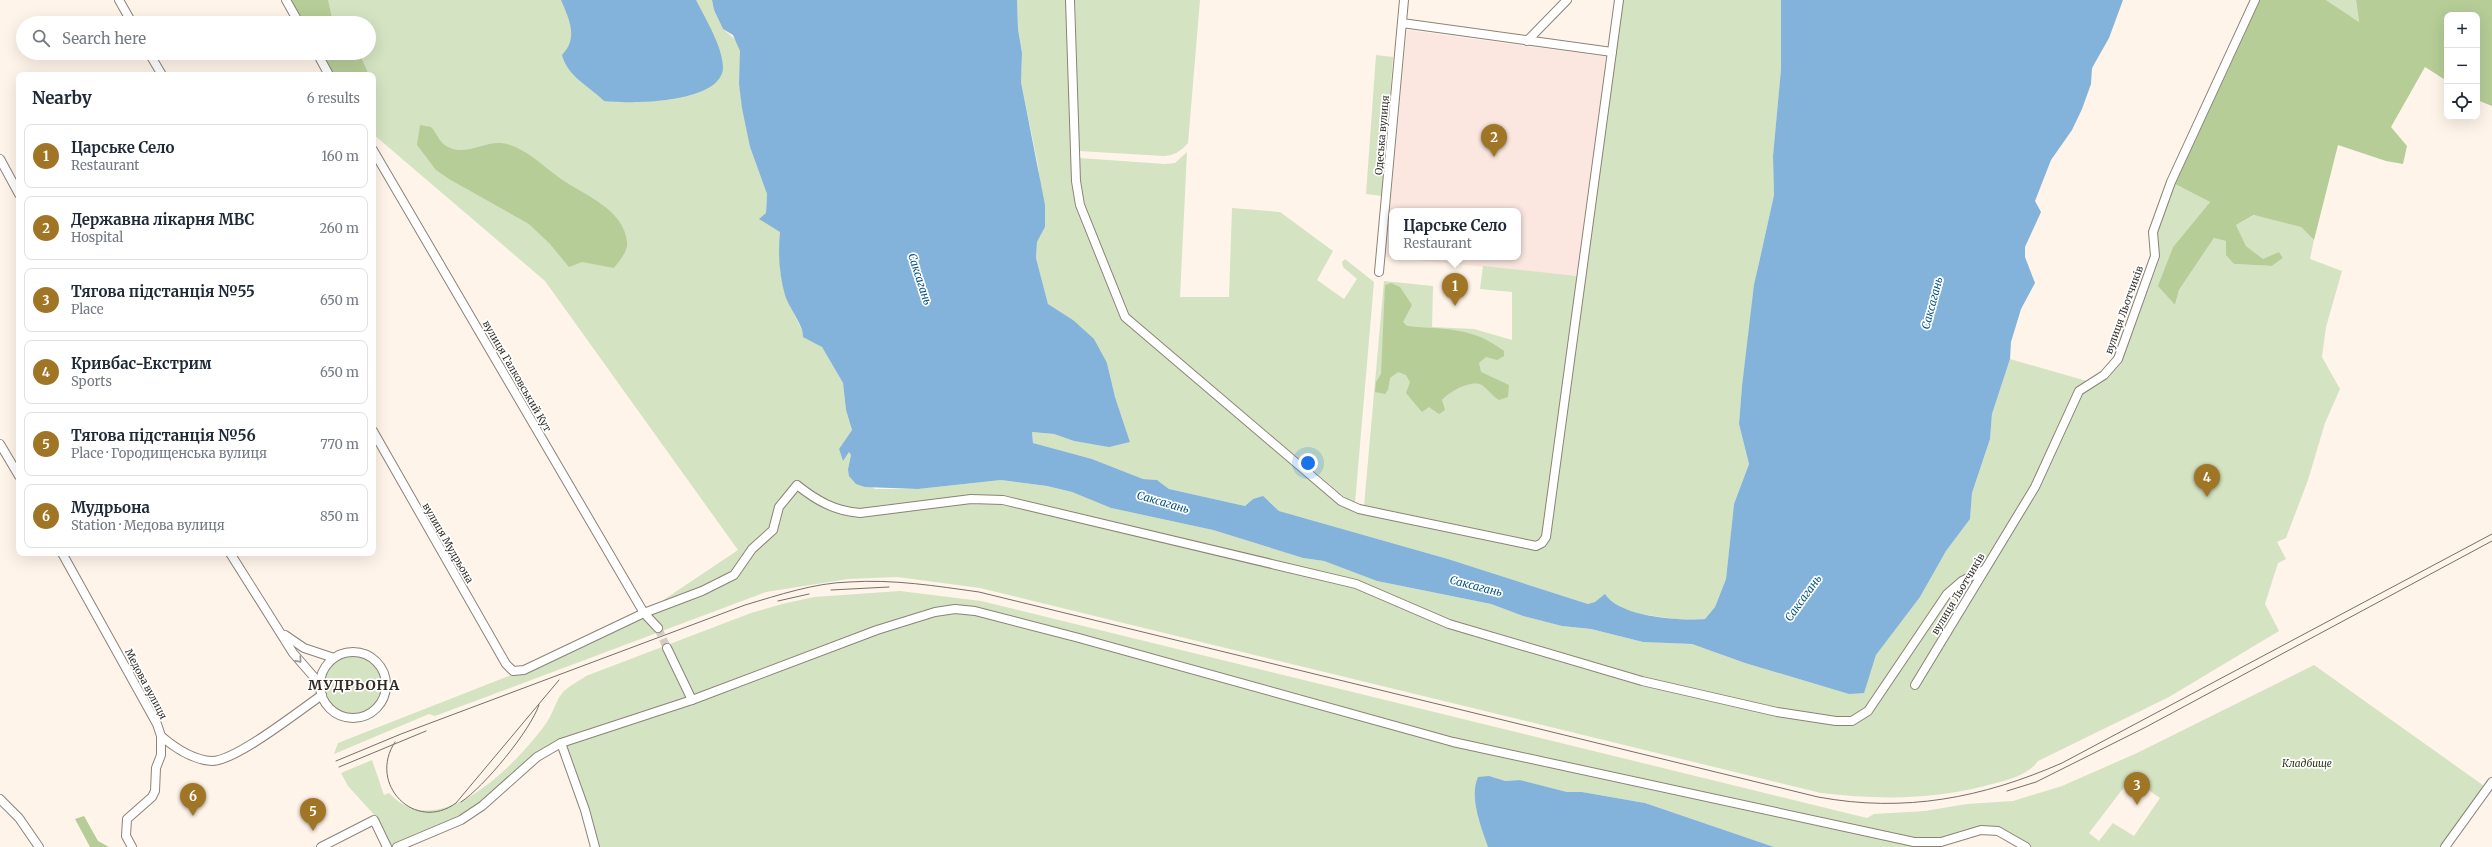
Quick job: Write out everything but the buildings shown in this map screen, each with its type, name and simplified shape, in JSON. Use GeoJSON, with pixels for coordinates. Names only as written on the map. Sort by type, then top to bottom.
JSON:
{"type":"FeatureCollection","features":[{"type":"Feature","properties":{"kind":"street"},"geometry":{"type":"LineString","coordinates":[[119,0],[128,16]]}},
{"type":"Feature","properties":{"kind":"street"},"geometry":{"type":"LineString","coordinates":[[286,0],[295,16]]}},
{"type":"Feature","properties":{"kind":"street"},"geometry":{"type":"LineString","coordinates":[[1070,0],[1076,180],[1080,205],[1125,317],[1341,501],[1359,509],[1536,546],[1542,543],[1546,537],[1619,0]]}},
{"type":"Feature","properties":{"kind":"street","name":"Одеська вулиця"},"geometry":{"type":"LineString","coordinates":[[1379,272],[1404,0]]}},
{"type":"Feature","properties":{"kind":"street"},"geometry":{"type":"LineString","coordinates":[[1526,41],[1567,0]]}},
{"type":"Feature","properties":{"kind":"street","name":"вулиця Льотчиків"},"geometry":{"type":"LineString","coordinates":[[1915,684],[2035,487],[2079,392],[2104,375],[2118,359],[2155,256],[2153,232],[2171,182],[2255,0]]}},
{"type":"Feature","properties":{"kind":"street"},"geometry":{"type":"LineString","coordinates":[[1402,23],[1612,52]]}},
{"type":"Feature","properties":{"kind":"street"},"geometry":{"type":"LineString","coordinates":[[153,60],[160,72]]}},
{"type":"Feature","properties":{"kind":"street"},"geometry":{"type":"LineString","coordinates":[[320,60],[327,72]]}},
{"type":"Feature","properties":{"kind":"street","name":"вулиця Галковський Кут"},"geometry":{"type":"LineString","coordinates":[[376,155],[644,613],[658,628]]}},
{"type":"Feature","properties":{"kind":"street"},"geometry":{"type":"LineString","coordinates":[[0,158],[16,188]]}},
{"type":"Feature","properties":{"kind":"street","name":"вулиця Мудрьона"},"geometry":{"type":"LineString","coordinates":[[376,436],[506,664],[513,671],[524,670],[644,613]]}},
{"type":"Feature","properties":{"kind":"street"},"geometry":{"type":"LineString","coordinates":[[0,444],[16,471]]}},
{"type":"Feature","properties":{"kind":"street"},"geometry":{"type":"LineString","coordinates":[[644,613],[702,591],[734,575],[752,549],[773,530],[780,507],[797,485],[829,507],[860,513],[971,499],[1003,500],[1356,584],[1449,624],[1642,682],[1777,712],[1836,721],[1852,721],[1868,711],[1947,594],[1962,581],[1984,570]]}},
{"type":"Feature","properties":{"kind":"street","name":"Медова вулиця"},"geometry":{"type":"LineString","coordinates":[[64,556],[134,680],[157,724],[161,736],[155,791],[152,797],[127,819],[126,836],[132,847]]}},
{"type":"Feature","properties":{"kind":"street"},"geometry":{"type":"LineString","coordinates":[[232,556],[282,633],[293,653],[320,684]]}},
{"type":"Feature","properties":{"kind":"street"},"geometry":{"type":"LineString","coordinates":[[397,847],[461,820],[482,806],[537,757],[561,743],[692,700],[877,630],[935,612],[955,609],[975,612],[1080,638],[1354,716],[1453,742],[1914,842],[1941,842],[1981,830],[1998,831],[2026,847]]}},
{"type":"Feature","properties":{"kind":"street"},"geometry":{"type":"LineString","coordinates":[[282,633],[304,648],[334,658]]}},
{"type":"Feature","properties":{"kind":"street"},"geometry":{"type":"LineString","coordinates":[[667,648],[692,700]]}},
{"type":"Feature","properties":{"kind":"street"},"geometry":{"type":"LineString","coordinates":[[353,652],[372,658],[384,674],[385,693],[374,710],[367,715],[354,718],[334,712],[322,695],[320,684],[326,667],[334,658],[353,652]]}},
{"type":"Feature","properties":{"kind":"street"},"geometry":{"type":"LineString","coordinates":[[161,736],[175,748],[188,754],[213,761],[225,758],[245,748],[322,695]]}},
{"type":"Feature","properties":{"kind":"street"},"geometry":{"type":"LineString","coordinates":[[561,743],[585,810],[595,847]]}},
{"type":"Feature","properties":{"kind":"street"},"geometry":{"type":"LineString","coordinates":[[2446,847],[2492,782]]}},
{"type":"Feature","properties":{"kind":"street"},"geometry":{"type":"LineString","coordinates":[[0,799],[19,818],[39,847]]}},
{"type":"Feature","properties":{"kind":"street"},"geometry":{"type":"LineString","coordinates":[[321,847],[374,820],[387,847]]}},
{"type":"Feature","properties":{"kind":"shaded area"},"geometry":{"type":"Polygon","coordinates":[[[1407,30],[1608,57],[1577,276],[1415,260],[1521,260],[1521,208],[1390,208],[1407,30]]]}},
{"type":"Feature","properties":{"kind":"shaded area"},"geometry":{"type":"Polygon","coordinates":[[[1389,216],[1389,257],[1385,257],[1389,216]]]}},
{"type":"Feature","properties":{"kind":"green space"},"geometry":{"type":"Polygon","coordinates":[[[286,0],[712,0],[714,10],[723,29],[738,42],[741,57],[739,84],[750,147],[767,194],[766,213],[769,223],[780,232],[780,272],[785,294],[803,333],[822,347],[843,383],[846,410],[852,430],[839,449],[843,461],[849,452],[851,455],[848,469],[875,489],[918,489],[1001,480],[1047,486],[1072,492],[1111,508],[1213,530],[1303,558],[1324,561],[1377,581],[1491,604],[1523,616],[1562,626],[1591,629],[1643,642],[1692,644],[1745,663],[1849,694],[1871,671],[1876,655],[1920,597],[1946,551],[1970,519],[1972,493],[1990,439],[1992,414],[2010,359],[2097,384],[2108,378],[2122,361],[2160,258],[2157,231],[2175,184],[2210,202],[2173,247],[2159,286],[2175,305],[2179,290],[2214,238],[2226,241],[2234,264],[2272,266],[2283,258],[2279,252],[2264,260],[2246,246],[2236,225],[2255,215],[2301,227],[2314,240],[2310,259],[2342,271],[2326,327],[2322,357],[2340,389],[2325,423],[2308,480],[2286,538],[2277,542],[2286,559],[2278,563],[2265,604],[2279,631],[2169,697],[2038,761],[2025,773],[2008,780],[1974,789],[1952,793],[1909,797],[1865,797],[1821,793],[980,588],[897,577],[848,579],[766,592],[435,716],[429,714],[334,754],[338,743],[524,670],[644,613],[738,550],[545,281],[376,137],[376,72],[327,72],[321,60],[376,60],[376,16],[295,16],[286,0]]]}},
{"type":"Feature","properties":{"kind":"green space"},"geometry":{"type":"Polygon","coordinates":[[[286,0],[328,0],[331,16],[295,16],[286,0]]]}},
{"type":"Feature","properties":{"kind":"green space"},"geometry":{"type":"Polygon","coordinates":[[[1017,0],[1068,0],[1073,181],[1122,319],[1339,503],[1537,550],[1544,547],[1550,539],[1623,0],[1781,0],[1781,69],[1773,156],[1774,195],[1758,266],[1742,386],[1739,424],[1749,464],[1734,504],[1726,579],[1715,607],[1705,619],[1667,618],[1630,611],[1602,602],[1588,604],[1448,559],[1279,511],[1270,502],[1253,499],[1245,506],[1169,489],[1157,480],[1143,479],[1092,459],[1033,443],[1032,432],[1054,434],[1074,441],[1109,446],[1130,442],[1115,397],[1107,363],[1073,320],[1048,304],[1036,258],[1037,242],[1045,227],[1038,165],[1021,82],[1022,53],[1018,29],[1017,0]]]}},
{"type":"Feature","properties":{"kind":"green space"},"geometry":{"type":"Polygon","coordinates":[[[1075,0],[1200,0],[1188,143],[1175,154],[1164,156],[1079,151],[1075,0]]]}},
{"type":"Feature","properties":{"kind":"green space"},"geometry":{"type":"Polygon","coordinates":[[[2260,0],[2326,0],[2359,22],[2356,0],[2492,0],[2492,106],[2480,101],[2480,12],[2444,12],[2444,79],[2425,67],[2391,127],[2407,146],[2403,164],[2386,161],[2338,145],[2314,240],[2301,227],[2254,215],[2236,225],[2246,246],[2263,259],[2279,252],[2283,258],[2272,266],[2234,264],[2226,255],[2226,241],[2214,238],[2179,290],[2175,305],[2158,286],[2173,247],[2210,202],[2175,184],[2260,0]]]}},
{"type":"Feature","properties":{"kind":"green space"},"geometry":{"type":"Polygon","coordinates":[[[2326,0],[2356,0],[2359,22],[2326,0]]]}},
{"type":"Feature","properties":{"kind":"green space"},"geometry":{"type":"Polygon","coordinates":[[[1376,55],[1393,57],[1382,196],[1366,194],[1376,55]]]}},
{"type":"Feature","properties":{"kind":"green space"},"geometry":{"type":"Polygon","coordinates":[[[321,60],[362,60],[368,72],[327,72],[321,60]]]}},
{"type":"Feature","properties":{"kind":"green space"},"geometry":{"type":"Polygon","coordinates":[[[420,125],[431,127],[445,146],[455,150],[470,149],[499,143],[507,144],[522,150],[561,179],[602,204],[619,220],[624,230],[627,242],[623,256],[614,268],[582,262],[569,267],[550,244],[529,224],[449,179],[436,170],[417,145],[420,125]]]}},
{"type":"Feature","properties":{"kind":"green space"},"geometry":{"type":"Polygon","coordinates":[[[1187,152],[1180,297],[1229,297],[1232,208],[1280,212],[1333,251],[1317,280],[1344,299],[1357,279],[1343,267],[1342,262],[1345,259],[1374,282],[1355,503],[1346,498],[1128,315],[1083,204],[1079,158],[1165,164],[1175,163],[1187,152]]]}},
{"type":"Feature","properties":{"kind":"green space"},"geometry":{"type":"Polygon","coordinates":[[[1483,266],[1577,276],[1543,536],[1540,541],[1535,543],[1364,506],[1384,281],[1433,286],[1432,327],[1474,329],[1512,340],[1512,292],[1480,289],[1483,266]]]}},
{"type":"Feature","properties":{"kind":"green space"},"geometry":{"type":"Polygon","coordinates":[[[1391,283],[1400,287],[1412,305],[1403,322],[1407,326],[1446,329],[1469,333],[1492,343],[1504,351],[1504,356],[1497,360],[1486,357],[1479,363],[1481,372],[1509,385],[1508,397],[1499,400],[1482,385],[1466,385],[1455,390],[1442,400],[1445,410],[1439,414],[1429,407],[1422,412],[1406,393],[1410,382],[1406,375],[1398,372],[1390,378],[1388,390],[1385,394],[1375,392],[1376,382],[1381,374],[1385,285],[1391,283]]]}},
{"type":"Feature","properties":{"kind":"green space","name":"Кладбище"},"geometry":{"type":"Polygon","coordinates":[[[900,591],[981,601],[1867,818],[1874,814],[1925,811],[1967,804],[2013,801],[2062,786],[2137,753],[2314,665],[2487,788],[2445,847],[2026,847],[1998,831],[1952,840],[1915,842],[1912,847],[1774,847],[1645,803],[1582,792],[1567,792],[1520,780],[1505,781],[1478,817],[1488,847],[595,847],[561,744],[537,757],[482,806],[397,847],[392,847],[377,818],[348,786],[341,773],[372,760],[384,795],[389,793],[409,807],[430,810],[453,805],[476,793],[498,776],[517,758],[547,722],[563,692],[586,676],[751,613],[814,597],[900,591]],[[2131,778],[2089,833],[2099,841],[2113,823],[2134,836],[2160,798],[2131,778]]]}},
{"type":"Feature","properties":{"kind":"green space"},"geometry":{"type":"Polygon","coordinates":[[[353,653],[371,659],[379,667],[385,685],[379,703],[371,711],[353,717],[335,711],[327,703],[321,685],[327,667],[335,659],[353,653]]]}},
{"type":"Feature","properties":{"kind":"green space"},"geometry":{"type":"Polygon","coordinates":[[[84,816],[98,841],[109,847],[90,847],[75,819],[84,816]]]}},
{"type":"Feature","properties":{"kind":"water"},"geometry":{"type":"Polygon","coordinates":[[[561,0],[696,0],[713,33],[720,51],[723,68],[718,80],[707,89],[691,95],[672,99],[632,102],[604,101],[579,80],[565,63],[562,55],[570,42],[571,28],[561,0]]]}},
{"type":"Feature","properties":{"kind":"water","name":"Саксагань"},"geometry":{"type":"Polygon","coordinates":[[[712,0],[1017,0],[1018,29],[1022,53],[1021,82],[1045,205],[1045,227],[1037,242],[1036,258],[1048,304],[1073,320],[1094,339],[1107,363],[1115,397],[1130,442],[1109,447],[1074,441],[1054,434],[1032,432],[1033,443],[1092,459],[1143,479],[1157,480],[1169,489],[1245,506],[1253,499],[1263,496],[1279,511],[1448,559],[1588,604],[1595,602],[1605,594],[1612,602],[1636,613],[1666,618],[1705,619],[1715,607],[1726,579],[1734,504],[1749,464],[1739,424],[1754,285],[1774,195],[1773,156],[1781,69],[1781,0],[2123,0],[2109,38],[2092,68],[2091,84],[2082,109],[2072,130],[2051,160],[2035,201],[2041,212],[2025,247],[2025,257],[2035,283],[2021,309],[2011,342],[2010,359],[1992,414],[1990,439],[1972,493],[1970,519],[1946,551],[1920,597],[1876,655],[1864,693],[1849,694],[1745,663],[1692,644],[1643,642],[1591,629],[1562,626],[1523,616],[1491,604],[1377,581],[1324,561],[1303,558],[1213,530],[1111,508],[1072,492],[1047,486],[1001,480],[918,489],[865,487],[856,484],[849,476],[848,469],[851,455],[849,452],[843,461],[839,449],[852,430],[846,410],[843,383],[822,347],[803,337],[799,322],[785,295],[781,280],[779,248],[780,232],[759,219],[766,213],[767,194],[750,147],[742,108],[739,84],[740,51],[733,35],[723,29],[714,10],[712,0]]]}},
{"type":"Feature","properties":{"kind":"water"},"geometry":{"type":"Polygon","coordinates":[[[1489,776],[1505,781],[1520,780],[1567,792],[1582,792],[1645,803],[1774,847],[1488,847],[1477,812],[1475,794],[1478,777],[1489,776]]]}},
{"type":"Feature","properties":{"kind":"tunnel"},"geometry":{"type":"LineString","coordinates":[[658,628],[667,648]]}},
{"type":"Feature","properties":{"kind":"tram line"},"geometry":{"type":"LineString","coordinates":[[336,761],[401,734],[745,605],[797,590],[823,585],[849,582],[882,581],[947,587],[979,592],[1818,797],[1850,802],[1912,803],[1973,793],[2032,775],[2062,763],[2492,534]]}},
{"type":"Feature","properties":{"kind":"tram line"},"geometry":{"type":"LineString","coordinates":[[2007,791],[2036,782],[2146,727],[2492,541]]}},
{"type":"Feature","properties":{"kind":"tram line"},"geometry":{"type":"LineString","coordinates":[[831,590],[889,587]]}},
{"type":"Feature","properties":{"kind":"tram line"},"geometry":{"type":"LineString","coordinates":[[778,601],[809,594]]}},
{"type":"Feature","properties":{"kind":"tram line"},"geometry":{"type":"LineString","coordinates":[[395,742],[388,758],[387,773],[391,788],[400,800],[411,808],[425,812],[440,811],[456,803],[559,680]]}},
{"type":"Feature","properties":{"kind":"tram line"},"geometry":{"type":"LineString","coordinates":[[461,802],[471,795],[505,758],[526,729],[539,705]]}},
{"type":"Feature","properties":{"kind":"tram line"},"geometry":{"type":"LineString","coordinates":[[339,767],[426,731]]}},
{"type":"Feature","properties":{"kind":"place","name":"Державна лікарня МВС"},"geometry":{"type":"Point","coordinates":[1494,157]}},
{"type":"Feature","properties":{"kind":"place","name":"Царське Село"},"geometry":{"type":"Point","coordinates":[1455,306]}},
{"type":"Feature","properties":{"kind":"place","name":"Кривбас-Екстрим"},"geometry":{"type":"Point","coordinates":[2207,497]}},
{"type":"Feature","properties":{"kind":"place","name":"Тягова підстанція №55"},"geometry":{"type":"Point","coordinates":[2137,805]}},
{"type":"Feature","properties":{"kind":"place","name":"Мудрьона"},"geometry":{"type":"Point","coordinates":[193,816]}},
{"type":"Feature","properties":{"kind":"place","name":"Тягова підстанція №56"},"geometry":{"type":"Point","coordinates":[313,831]}},
{"type":"Feature","properties":{"kind":"district","name":"МУДРЬОНА"},"geometry":{"type":"Point","coordinates":[354,685]}}]}
